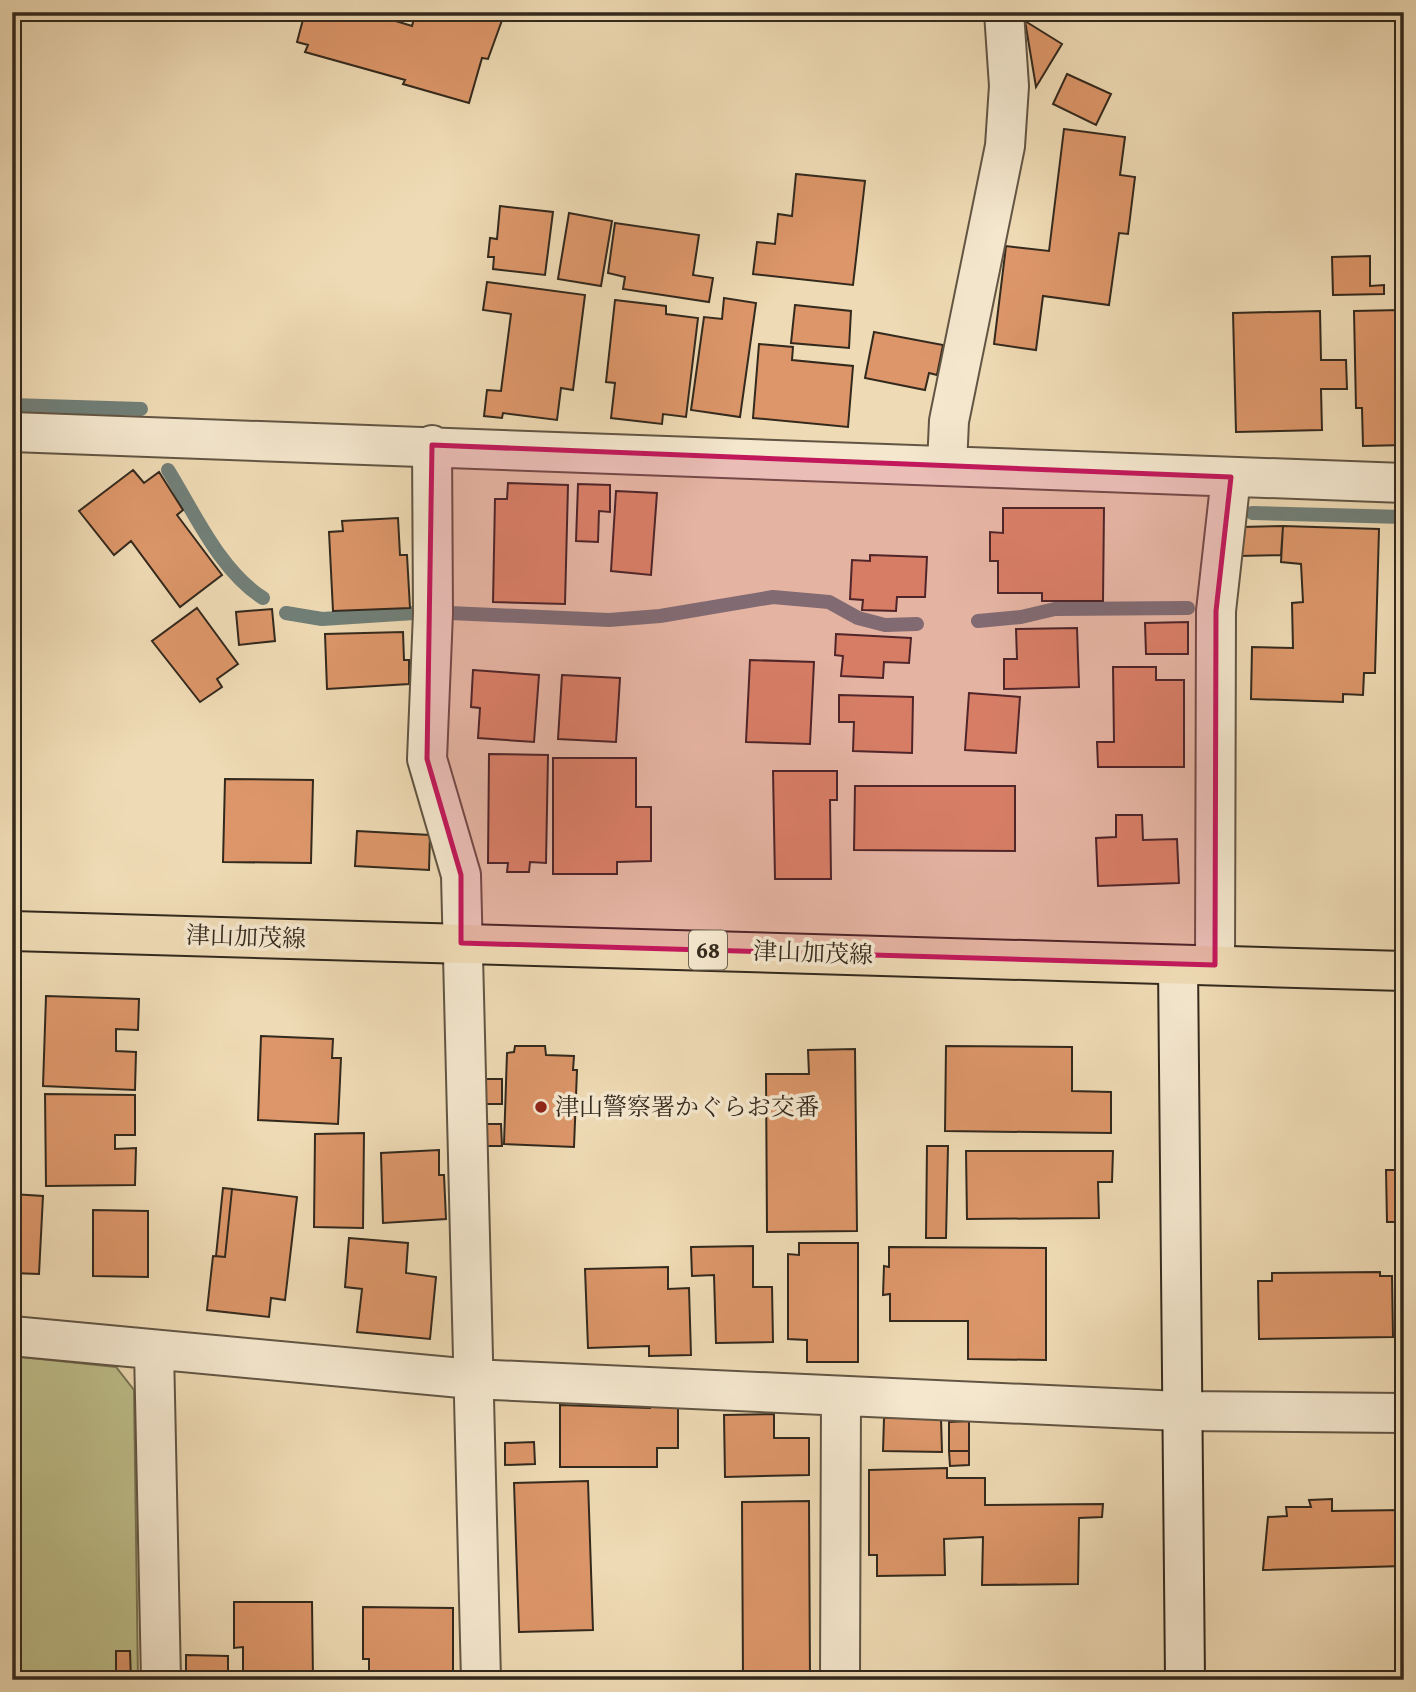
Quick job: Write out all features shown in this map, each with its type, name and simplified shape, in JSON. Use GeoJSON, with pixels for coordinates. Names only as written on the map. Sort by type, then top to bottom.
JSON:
{"type":"FeatureCollection","features":[{"type":"Feature","properties":{"kind":"main road","name":"津山加茂線"},"geometry":{"type":"LineString","coordinates":[[12,931],[1404,971]]}},
{"type":"Feature","properties":{"kind":"street"},"geometry":{"type":"LineString","coordinates":[[947,465],[949,421],[1005,146],[1009,86],[1004,12]]}},
{"type":"Feature","properties":{"kind":"street"},"geometry":{"type":"LineString","coordinates":[[12,432],[432,445],[1404,483]]}},
{"type":"Feature","properties":{"kind":"street"},"geometry":{"type":"LineString","coordinates":[[432,445],[433,613],[427,759],[461,875],[481,1680]]}},
{"type":"Feature","properties":{"kind":"street"},"geometry":{"type":"LineString","coordinates":[[1185,1680],[1180,1411],[1197,965],[1216,611],[1231,477]]}},
{"type":"Feature","properties":{"kind":"street"},"geometry":{"type":"LineString","coordinates":[[12,1336],[472,1379],[1180,1411],[1404,1413]]}},
{"type":"Feature","properties":{"kind":"street"},"geometry":{"type":"LineString","coordinates":[[154,1350],[161,1680]]}},
{"type":"Feature","properties":{"kind":"street"},"geometry":{"type":"LineString","coordinates":[[840,1680],[841,1396]]}},
{"type":"Feature","properties":{"kind":"highlighted area"},"geometry":{"type":"Polygon","coordinates":[[[432,445],[1231,477],[1216,611],[1215,965],[461,943],[461,875],[427,759],[432,445]]]}},
{"type":"Feature","properties":{"kind":"green space"},"geometry":{"type":"Polygon","coordinates":[[[12,1356],[116,1367],[134,1390],[138,1680],[12,1680],[12,1356]]]}},
{"type":"Feature","properties":{"kind":"building"},"geometry":{"type":"Polygon","coordinates":[[[305,12],[366,12],[412,26],[416,12],[505,12],[488,59],[482,58],[469,103],[403,84],[405,80],[305,52],[308,45],[297,42],[305,12]]]}},
{"type":"Feature","properties":{"kind":"building"},"geometry":{"type":"Polygon","coordinates":[[[1025,21],[1062,44],[1036,87],[1025,21]]]}},
{"type":"Feature","properties":{"kind":"building"},"geometry":{"type":"Polygon","coordinates":[[[1067,74],[1111,94],[1096,125],[1053,104],[1067,74]]]}},
{"type":"Feature","properties":{"kind":"building"},"geometry":{"type":"Polygon","coordinates":[[[1064,129],[1125,137],[1120,175],[1135,177],[1128,234],[1119,233],[1109,305],[1043,296],[1036,350],[994,344],[1006,246],[1049,251],[1064,129]]]}},
{"type":"Feature","properties":{"kind":"building"},"geometry":{"type":"Polygon","coordinates":[[[796,174],[865,181],[853,285],[753,274],[757,242],[775,244],[778,214],[792,216],[796,174]]]}},
{"type":"Feature","properties":{"kind":"building"},"geometry":{"type":"Polygon","coordinates":[[[500,206],[553,212],[545,275],[493,269],[494,257],[488,257],[490,238],[497,239],[500,206]]]}},
{"type":"Feature","properties":{"kind":"building"},"geometry":{"type":"Polygon","coordinates":[[[569,213],[612,221],[601,286],[558,279],[569,213]]]}},
{"type":"Feature","properties":{"kind":"building"},"geometry":{"type":"Polygon","coordinates":[[[615,223],[699,235],[693,275],[713,278],[709,302],[623,289],[625,277],[608,273],[615,223]]]}},
{"type":"Feature","properties":{"kind":"building"},"geometry":{"type":"Polygon","coordinates":[[[1370,256],[1370,286],[1384,285],[1384,294],[1333,295],[1332,257],[1370,256]]]}},
{"type":"Feature","properties":{"kind":"building"},"geometry":{"type":"Polygon","coordinates":[[[487,282],[585,295],[573,390],[561,388],[557,420],[503,413],[502,418],[484,416],[487,390],[501,391],[511,314],[483,310],[487,282]]]}},
{"type":"Feature","properties":{"kind":"building"},"geometry":{"type":"Polygon","coordinates":[[[724,298],[756,303],[740,417],[691,410],[704,317],[722,319],[724,298]]]}},
{"type":"Feature","properties":{"kind":"building"},"geometry":{"type":"Polygon","coordinates":[[[615,300],[666,306],[666,314],[698,318],[686,417],[663,414],[662,424],[611,418],[615,383],[606,382],[615,300]]]}},
{"type":"Feature","properties":{"kind":"building"},"geometry":{"type":"Polygon","coordinates":[[[795,305],[851,311],[849,348],[791,343],[795,305]]]}},
{"type":"Feature","properties":{"kind":"building"},"geometry":{"type":"Polygon","coordinates":[[[1400,310],[1401,328],[1404,328],[1404,445],[1363,446],[1362,408],[1356,408],[1354,311],[1400,310]]]}},
{"type":"Feature","properties":{"kind":"building"},"geometry":{"type":"Polygon","coordinates":[[[1320,311],[1321,360],[1346,360],[1347,389],[1321,389],[1322,430],[1236,432],[1233,313],[1320,311]]]}},
{"type":"Feature","properties":{"kind":"building"},"geometry":{"type":"Polygon","coordinates":[[[874,332],[943,345],[937,375],[929,373],[925,390],[865,378],[874,332]]]}},
{"type":"Feature","properties":{"kind":"building"},"geometry":{"type":"Polygon","coordinates":[[[759,344],[793,347],[792,360],[853,366],[848,427],[753,418],[759,344]]]}},
{"type":"Feature","properties":{"kind":"building"},"geometry":{"type":"Polygon","coordinates":[[[133,470],[144,483],[159,472],[183,510],[177,515],[222,575],[180,607],[131,541],[114,555],[79,511],[133,470]]]}},
{"type":"Feature","properties":{"kind":"building"},"geometry":{"type":"Polygon","coordinates":[[[508,483],[568,485],[565,604],[493,602],[495,499],[507,499],[508,483]]]}},
{"type":"Feature","properties":{"kind":"building"},"geometry":{"type":"Polygon","coordinates":[[[578,484],[610,485],[610,512],[599,511],[598,542],[576,541],[578,484]]]}},
{"type":"Feature","properties":{"kind":"building"},"geometry":{"type":"Polygon","coordinates":[[[616,491],[657,493],[651,575],[611,571],[616,491]]]}},
{"type":"Feature","properties":{"kind":"building"},"geometry":{"type":"Polygon","coordinates":[[[1003,508],[1104,508],[1103,601],[1042,601],[1042,593],[998,593],[998,561],[990,561],[990,532],[1003,533],[1003,508]]]}},
{"type":"Feature","properties":{"kind":"building"},"geometry":{"type":"Polygon","coordinates":[[[398,518],[400,555],[407,555],[410,608],[333,611],[329,532],[343,531],[342,521],[398,518]]]}},
{"type":"Feature","properties":{"kind":"building"},"geometry":{"type":"Polygon","coordinates":[[[1283,526],[1379,529],[1375,673],[1364,673],[1363,695],[1343,694],[1343,702],[1251,699],[1252,647],[1293,648],[1292,603],[1303,602],[1301,564],[1281,562],[1283,526]]]}},
{"type":"Feature","properties":{"kind":"building"},"geometry":{"type":"Polygon","coordinates":[[[1283,526],[1281,555],[1239,556],[1241,527],[1283,526]]]}},
{"type":"Feature","properties":{"kind":"building"},"geometry":{"type":"Polygon","coordinates":[[[1404,538],[1404,621],[1399,621],[1396,539],[1404,538]]]}},
{"type":"Feature","properties":{"kind":"building"},"geometry":{"type":"Polygon","coordinates":[[[870,555],[927,557],[925,597],[897,597],[896,611],[862,610],[863,600],[850,599],[852,560],[870,561],[870,555]]]}},
{"type":"Feature","properties":{"kind":"building"},"geometry":{"type":"Polygon","coordinates":[[[197,608],[238,664],[217,679],[222,687],[200,702],[152,641],[197,608]]]}},
{"type":"Feature","properties":{"kind":"building"},"geometry":{"type":"Polygon","coordinates":[[[272,609],[275,641],[239,645],[236,612],[272,609]]]}},
{"type":"Feature","properties":{"kind":"building"},"geometry":{"type":"Polygon","coordinates":[[[1188,622],[1188,654],[1146,654],[1145,623],[1188,622]]]}},
{"type":"Feature","properties":{"kind":"building"},"geometry":{"type":"Polygon","coordinates":[[[1077,628],[1079,687],[1004,689],[1004,659],[1017,659],[1016,629],[1077,628]]]}},
{"type":"Feature","properties":{"kind":"building"},"geometry":{"type":"Polygon","coordinates":[[[403,632],[404,660],[409,660],[409,684],[327,689],[325,634],[403,632]]]}},
{"type":"Feature","properties":{"kind":"building"},"geometry":{"type":"Polygon","coordinates":[[[836,634],[911,638],[909,663],[884,662],[883,678],[841,676],[843,656],[835,655],[836,634]]]}},
{"type":"Feature","properties":{"kind":"building"},"geometry":{"type":"Polygon","coordinates":[[[750,660],[814,662],[810,744],[746,742],[750,660]]]}},
{"type":"Feature","properties":{"kind":"building"},"geometry":{"type":"Polygon","coordinates":[[[1113,667],[1156,667],[1156,680],[1184,680],[1184,767],[1098,767],[1097,742],[1114,742],[1113,667]]]}},
{"type":"Feature","properties":{"kind":"building"},"geometry":{"type":"Polygon","coordinates":[[[473,670],[539,675],[534,742],[478,738],[480,708],[471,707],[473,670]]]}},
{"type":"Feature","properties":{"kind":"building"},"geometry":{"type":"Polygon","coordinates":[[[562,675],[620,678],[616,742],[558,739],[562,675]]]}},
{"type":"Feature","properties":{"kind":"building"},"geometry":{"type":"Polygon","coordinates":[[[969,693],[1020,697],[1016,753],[965,750],[969,693]]]}},
{"type":"Feature","properties":{"kind":"building"},"geometry":{"type":"Polygon","coordinates":[[[839,695],[913,697],[912,753],[853,751],[854,722],[839,722],[839,695]]]}},
{"type":"Feature","properties":{"kind":"building"},"geometry":{"type":"Polygon","coordinates":[[[489,754],[548,755],[546,863],[530,862],[529,872],[507,872],[508,863],[488,863],[489,754]]]}},
{"type":"Feature","properties":{"kind":"building"},"geometry":{"type":"Polygon","coordinates":[[[553,758],[636,758],[636,807],[651,807],[651,861],[617,862],[617,874],[553,874],[553,758]]]}},
{"type":"Feature","properties":{"kind":"building"},"geometry":{"type":"Polygon","coordinates":[[[773,771],[837,771],[837,800],[830,800],[831,879],[775,879],[773,771]]]}},
{"type":"Feature","properties":{"kind":"building"},"geometry":{"type":"Polygon","coordinates":[[[225,779],[313,780],[311,863],[223,862],[225,779]]]}},
{"type":"Feature","properties":{"kind":"building"},"geometry":{"type":"Polygon","coordinates":[[[855,786],[1015,786],[1015,851],[854,850],[855,786]]]}},
{"type":"Feature","properties":{"kind":"building"},"geometry":{"type":"Polygon","coordinates":[[[1116,815],[1142,815],[1143,840],[1177,839],[1179,883],[1098,886],[1096,838],[1116,837],[1116,815]]]}},
{"type":"Feature","properties":{"kind":"building"},"geometry":{"type":"Polygon","coordinates":[[[357,831],[430,835],[429,870],[355,866],[357,831]]]}},
{"type":"Feature","properties":{"kind":"building"},"geometry":{"type":"Polygon","coordinates":[[[46,996],[139,999],[138,1030],[116,1029],[116,1051],[136,1052],[135,1090],[43,1086],[46,996]]]}},
{"type":"Feature","properties":{"kind":"building"},"geometry":{"type":"Polygon","coordinates":[[[261,1036],[333,1039],[332,1058],[341,1058],[338,1124],[258,1120],[261,1036]]]}},
{"type":"Feature","properties":{"kind":"building","name":"津山警察署かぐらお交番"},"geometry":{"type":"Polygon","coordinates":[[[515,1046],[545,1046],[546,1055],[574,1056],[573,1070],[577,1070],[574,1147],[504,1144],[507,1053],[514,1052],[515,1046]]]}},
{"type":"Feature","properties":{"kind":"building"},"geometry":{"type":"Polygon","coordinates":[[[946,1046],[1072,1047],[1072,1091],[1111,1092],[1111,1133],[945,1131],[946,1046]]]}},
{"type":"Feature","properties":{"kind":"building"},"geometry":{"type":"Polygon","coordinates":[[[855,1049],[857,1231],[767,1232],[766,1074],[809,1074],[808,1050],[855,1049]]]}},
{"type":"Feature","properties":{"kind":"building"},"geometry":{"type":"Polygon","coordinates":[[[483,1079],[502,1079],[502,1104],[482,1104],[483,1079]]]}},
{"type":"Feature","properties":{"kind":"building"},"geometry":{"type":"Polygon","coordinates":[[[45,1094],[135,1095],[135,1135],[115,1135],[115,1149],[136,1148],[135,1185],[46,1186],[45,1094]]]}},
{"type":"Feature","properties":{"kind":"building"},"geometry":{"type":"Polygon","coordinates":[[[485,1124],[501,1124],[502,1146],[486,1146],[485,1124]]]}},
{"type":"Feature","properties":{"kind":"building"},"geometry":{"type":"Polygon","coordinates":[[[364,1133],[363,1228],[314,1227],[315,1134],[364,1133]]]}},
{"type":"Feature","properties":{"kind":"building"},"geometry":{"type":"Polygon","coordinates":[[[927,1146],[948,1146],[946,1238],[926,1238],[927,1146]]]}},
{"type":"Feature","properties":{"kind":"building"},"geometry":{"type":"Polygon","coordinates":[[[439,1150],[439,1175],[444,1175],[446,1219],[383,1223],[381,1153],[439,1150]]]}},
{"type":"Feature","properties":{"kind":"building"},"geometry":{"type":"Polygon","coordinates":[[[966,1151],[1113,1151],[1112,1182],[1098,1182],[1099,1218],[967,1219],[966,1151]]]}},
{"type":"Feature","properties":{"kind":"building"},"geometry":{"type":"Polygon","coordinates":[[[1386,1170],[1404,1170],[1404,1222],[1387,1222],[1386,1170]]]}},
{"type":"Feature","properties":{"kind":"building"},"geometry":{"type":"Polygon","coordinates":[[[223,1188],[232,1189],[225,1257],[216,1256],[223,1188]]]}},
{"type":"Feature","properties":{"kind":"building"},"geometry":{"type":"Polygon","coordinates":[[[232,1189],[297,1197],[285,1300],[271,1298],[269,1317],[207,1310],[213,1256],[225,1257],[232,1189]]]}},
{"type":"Feature","properties":{"kind":"building"},"geometry":{"type":"Polygon","coordinates":[[[12,1194],[43,1196],[39,1274],[12,1273],[12,1194]]]}},
{"type":"Feature","properties":{"kind":"building"},"geometry":{"type":"Polygon","coordinates":[[[93,1210],[148,1211],[148,1277],[93,1276],[93,1210]]]}},
{"type":"Feature","properties":{"kind":"building"},"geometry":{"type":"Polygon","coordinates":[[[349,1238],[408,1243],[406,1273],[436,1277],[430,1339],[357,1332],[362,1289],[345,1287],[349,1238]]]}},
{"type":"Feature","properties":{"kind":"building"},"geometry":{"type":"Polygon","coordinates":[[[799,1243],[858,1243],[858,1362],[807,1362],[807,1340],[788,1339],[788,1254],[799,1255],[799,1243]]]}},
{"type":"Feature","properties":{"kind":"building"},"geometry":{"type":"Polygon","coordinates":[[[753,1246],[753,1287],[772,1287],[773,1342],[716,1343],[714,1275],[692,1276],[691,1247],[753,1246]]]}},
{"type":"Feature","properties":{"kind":"building"},"geometry":{"type":"Polygon","coordinates":[[[889,1247],[1046,1248],[1046,1360],[968,1359],[968,1321],[890,1321],[890,1294],[883,1295],[884,1266],[889,1267],[889,1247]]]}},
{"type":"Feature","properties":{"kind":"building"},"geometry":{"type":"Polygon","coordinates":[[[668,1267],[668,1289],[689,1288],[691,1355],[649,1356],[649,1346],[588,1348],[585,1269],[668,1267]]]}},
{"type":"Feature","properties":{"kind":"building"},"geometry":{"type":"Polygon","coordinates":[[[1380,1272],[1380,1276],[1392,1276],[1393,1337],[1259,1339],[1258,1281],[1272,1281],[1272,1273],[1380,1272]]]}},
{"type":"Feature","properties":{"kind":"building"},"geometry":{"type":"Polygon","coordinates":[[[678,1403],[678,1448],[657,1448],[657,1467],[560,1467],[560,1405],[650,1408],[650,1404],[678,1403]]]}},
{"type":"Feature","properties":{"kind":"building"},"geometry":{"type":"Polygon","coordinates":[[[774,1414],[774,1438],[809,1438],[809,1475],[725,1477],[724,1415],[774,1414]]]}},
{"type":"Feature","properties":{"kind":"building"},"geometry":{"type":"Polygon","coordinates":[[[884,1418],[941,1418],[942,1452],[883,1451],[884,1418]]]}},
{"type":"Feature","properties":{"kind":"building"},"geometry":{"type":"Polygon","coordinates":[[[969,1421],[969,1451],[949,1451],[949,1422],[969,1421]]]}},
{"type":"Feature","properties":{"kind":"building"},"geometry":{"type":"Polygon","coordinates":[[[534,1442],[535,1464],[505,1465],[505,1443],[534,1442]]]}},
{"type":"Feature","properties":{"kind":"building"},"geometry":{"type":"Polygon","coordinates":[[[949,1451],[969,1451],[969,1465],[950,1466],[949,1451]]]}},
{"type":"Feature","properties":{"kind":"building"},"geometry":{"type":"Polygon","coordinates":[[[947,1468],[947,1478],[985,1478],[985,1505],[1103,1504],[1102,1517],[1079,1518],[1078,1584],[982,1585],[983,1537],[944,1539],[945,1575],[877,1576],[877,1555],[869,1555],[869,1470],[947,1468]]]}},
{"type":"Feature","properties":{"kind":"building"},"geometry":{"type":"Polygon","coordinates":[[[588,1481],[593,1630],[519,1632],[514,1483],[588,1481]]]}},
{"type":"Feature","properties":{"kind":"building"},"geometry":{"type":"Polygon","coordinates":[[[1332,1499],[1332,1511],[1404,1510],[1404,1566],[1263,1570],[1268,1517],[1287,1516],[1286,1507],[1311,1507],[1309,1500],[1332,1499]]]}},
{"type":"Feature","properties":{"kind":"building"},"geometry":{"type":"Polygon","coordinates":[[[809,1501],[810,1680],[743,1680],[742,1502],[809,1501]]]}},
{"type":"Feature","properties":{"kind":"building"},"geometry":{"type":"Polygon","coordinates":[[[234,1602],[312,1602],[313,1680],[243,1680],[243,1647],[234,1648],[234,1602]]]}},
{"type":"Feature","properties":{"kind":"building"},"geometry":{"type":"Polygon","coordinates":[[[363,1607],[453,1608],[453,1680],[369,1680],[369,1659],[363,1659],[363,1607]]]}},
{"type":"Feature","properties":{"kind":"building"},"geometry":{"type":"Polygon","coordinates":[[[116,1651],[130,1651],[131,1680],[116,1680],[116,1651]]]}},
{"type":"Feature","properties":{"kind":"building"},"geometry":{"type":"Polygon","coordinates":[[[186,1655],[228,1656],[228,1680],[186,1680],[186,1655]]]}},
{"type":"Feature","properties":{"kind":"waterway"},"geometry":{"type":"LineString","coordinates":[[12,405],[141,409]]}},
{"type":"Feature","properties":{"kind":"waterway"},"geometry":{"type":"LineString","coordinates":[[168,470],[221,557],[234,573],[263,598]]}},
{"type":"Feature","properties":{"kind":"waterway"},"geometry":{"type":"LineString","coordinates":[[1252,513],[1404,517]]}},
{"type":"Feature","properties":{"kind":"waterway"},"geometry":{"type":"LineString","coordinates":[[450,613],[609,620],[660,616],[773,597],[829,602],[858,618],[885,625],[917,624]]}},
{"type":"Feature","properties":{"kind":"waterway"},"geometry":{"type":"LineString","coordinates":[[978,621],[1021,617],[1055,609],[1188,608]]}},
{"type":"Feature","properties":{"kind":"waterway"},"geometry":{"type":"LineString","coordinates":[[286,613],[322,619],[414,613]]}},
{"type":"Feature","properties":{"kind":"place","name":"津山警察署かぐらお交番"},"geometry":{"type":"Point","coordinates":[541,1107]}}]}
